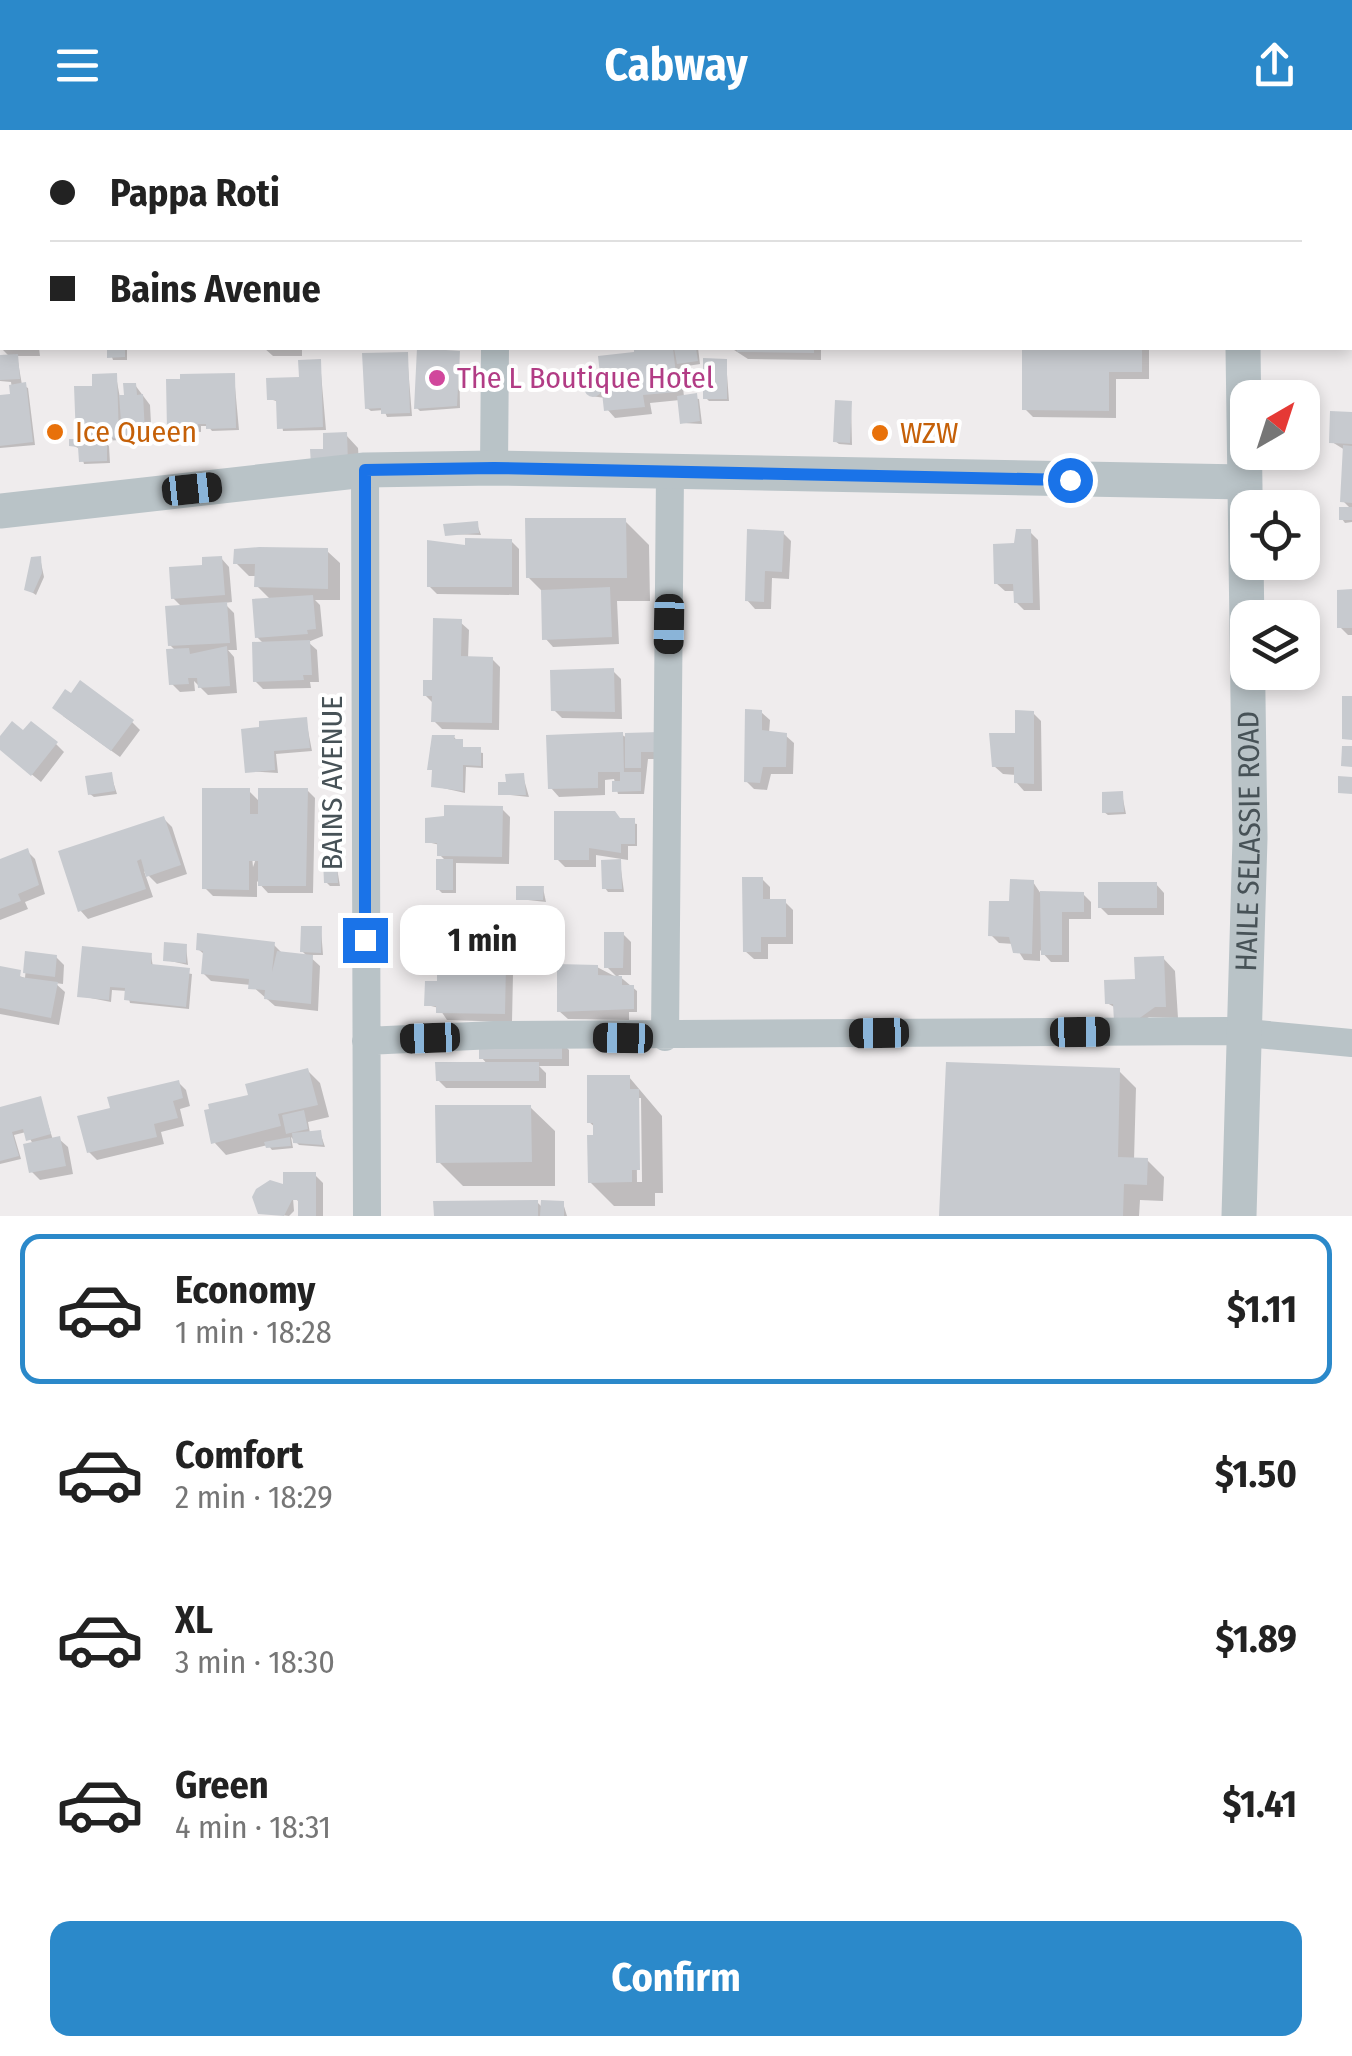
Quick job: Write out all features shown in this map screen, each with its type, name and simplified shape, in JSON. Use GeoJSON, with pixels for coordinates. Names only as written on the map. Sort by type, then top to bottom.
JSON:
{"type":"FeatureCollection","features":[{"type":"Feature","properties":{"kind":"street"},"geometry":{"type":"LineString","coordinates":[[494,468],[495,350]]}},
{"type":"Feature","properties":{"kind":"street","name":"HAILE SELASSIE ROAD"},"geometry":{"type":"LineString","coordinates":[[1239,1216],[1250,838],[1244,350]]}},
{"type":"Feature","properties":{"kind":"street"},"geometry":{"type":"LineString","coordinates":[[0,511],[365,470],[494,468],[1244,482]]}},
{"type":"Feature","properties":{"kind":"street","name":"BAINS AVENUE"},"geometry":{"type":"LineString","coordinates":[[365,470],[368,1216]]}},
{"type":"Feature","properties":{"kind":"street"},"geometry":{"type":"LineString","coordinates":[[665,1037],[670,474]]}},
{"type":"Feature","properties":{"kind":"street"},"geometry":{"type":"LineString","coordinates":[[366,1041],[494,1036],[1247,1031],[1352,1043]]}},
{"type":"Feature","properties":{"kind":"building"},"geometry":{"type":"Polygon","coordinates":[[[107,350],[125,350],[125,357],[107,358],[107,350]]]}},
{"type":"Feature","properties":{"kind":"building"},"geometry":{"type":"Polygon","coordinates":[[[417,350],[460,351],[457,406],[414,409],[417,350]]]}},
{"type":"Feature","properties":{"kind":"building"},"geometry":{"type":"Polygon","coordinates":[[[673,350],[678,392],[643,395],[645,407],[604,411],[598,356],[673,350]]]}},
{"type":"Feature","properties":{"kind":"building"},"geometry":{"type":"Polygon","coordinates":[[[674,350],[696,350],[698,361],[677,364],[674,350]]]}},
{"type":"Feature","properties":{"kind":"building"},"geometry":{"type":"Polygon","coordinates":[[[737,350],[814,350],[814,353],[737,350]]]}},
{"type":"Feature","properties":{"kind":"building"},"geometry":{"type":"Polygon","coordinates":[[[1022,350],[1142,350],[1142,372],[1109,372],[1109,411],[1022,410],[1022,350]]]}},
{"type":"Feature","properties":{"kind":"building"},"geometry":{"type":"Polygon","coordinates":[[[408,352],[410,413],[381,414],[381,408],[365,409],[362,353],[408,352]]]}},
{"type":"Feature","properties":{"kind":"building"},"geometry":{"type":"Polygon","coordinates":[[[18,354],[20,379],[0,380],[0,355],[18,354]]]}},
{"type":"Feature","properties":{"kind":"building"},"geometry":{"type":"Polygon","coordinates":[[[703,358],[727,359],[727,399],[703,399],[703,358]]]}},
{"type":"Feature","properties":{"kind":"building"},"geometry":{"type":"Polygon","coordinates":[[[321,359],[323,427],[277,429],[276,400],[267,400],[266,378],[299,377],[298,360],[321,359]]]}},
{"type":"Feature","properties":{"kind":"building"},"geometry":{"type":"Polygon","coordinates":[[[117,373],[119,438],[77,439],[107,440],[107,461],[79,462],[78,447],[69,446],[69,439],[76,439],[74,386],[92,386],[92,374],[117,373]]]}},
{"type":"Feature","properties":{"kind":"building"},"geometry":{"type":"Polygon","coordinates":[[[235,373],[236,428],[206,429],[206,424],[198,424],[199,430],[167,430],[166,379],[180,379],[180,374],[235,373]]]}},
{"type":"Feature","properties":{"kind":"building"},"geometry":{"type":"Polygon","coordinates":[[[593,379],[602,388],[593,397],[584,388],[593,379]]]}},
{"type":"Feature","properties":{"kind":"building"},"geometry":{"type":"Polygon","coordinates":[[[26,382],[33,442],[0,446],[0,395],[10,394],[9,385],[26,382]]]}},
{"type":"Feature","properties":{"kind":"building"},"geometry":{"type":"Polygon","coordinates":[[[123,383],[136,383],[137,395],[143,394],[145,433],[122,435],[119,395],[124,395],[123,383]]]}},
{"type":"Feature","properties":{"kind":"building"},"geometry":{"type":"Polygon","coordinates":[[[697,393],[700,421],[680,424],[677,396],[697,393]]]}},
{"type":"Feature","properties":{"kind":"building"},"geometry":{"type":"Polygon","coordinates":[[[835,400],[852,401],[850,443],[833,442],[835,400]]]}},
{"type":"Feature","properties":{"kind":"building"},"geometry":{"type":"Polygon","coordinates":[[[1330,411],[1352,412],[1352,444],[1329,443],[1330,411]]]}},
{"type":"Feature","properties":{"kind":"building"},"geometry":{"type":"Polygon","coordinates":[[[347,432],[348,464],[311,465],[310,449],[323,449],[323,433],[347,432]]]}},
{"type":"Feature","properties":{"kind":"building"},"geometry":{"type":"Polygon","coordinates":[[[1343,445],[1352,446],[1352,503],[1340,502],[1343,445]]]}},
{"type":"Feature","properties":{"kind":"building"},"geometry":{"type":"Polygon","coordinates":[[[1339,507],[1352,507],[1352,520],[1339,520],[1339,507]]]}},
{"type":"Feature","properties":{"kind":"building"},"geometry":{"type":"Polygon","coordinates":[[[525,518],[626,518],[627,578],[526,578],[525,518]]]}},
{"type":"Feature","properties":{"kind":"building"},"geometry":{"type":"Polygon","coordinates":[[[478,521],[479,533],[445,536],[443,524],[478,521]]]}},
{"type":"Feature","properties":{"kind":"building"},"geometry":{"type":"Polygon","coordinates":[[[747,529],[784,531],[782,572],[765,571],[764,602],[745,601],[747,529]]]}},
{"type":"Feature","properties":{"kind":"building"},"geometry":{"type":"Polygon","coordinates":[[[1016,529],[1031,529],[1033,603],[1014,603],[1013,584],[994,584],[993,544],[1014,543],[1016,529]]]}},
{"type":"Feature","properties":{"kind":"building"},"geometry":{"type":"Polygon","coordinates":[[[465,538],[512,539],[512,587],[427,587],[427,540],[465,545],[465,538]]]}},
{"type":"Feature","properties":{"kind":"building"},"geometry":{"type":"Polygon","coordinates":[[[328,548],[328,589],[254,587],[255,564],[233,564],[234,549],[328,548]]]}},
{"type":"Feature","properties":{"kind":"building"},"geometry":{"type":"Polygon","coordinates":[[[41,556],[42,573],[33,593],[24,590],[31,557],[41,556]]]}},
{"type":"Feature","properties":{"kind":"building"},"geometry":{"type":"Polygon","coordinates":[[[222,556],[225,595],[171,599],[169,567],[202,565],[202,557],[222,556]]]}},
{"type":"Feature","properties":{"kind":"building"},"geometry":{"type":"Polygon","coordinates":[[[610,587],[612,637],[542,640],[541,590],[610,587]]]}},
{"type":"Feature","properties":{"kind":"building"},"geometry":{"type":"Polygon","coordinates":[[[1352,589],[1352,628],[1337,628],[1337,590],[1352,589]]]}},
{"type":"Feature","properties":{"kind":"building"},"geometry":{"type":"Polygon","coordinates":[[[313,595],[316,629],[307,630],[308,634],[255,638],[252,599],[313,595]]]}},
{"type":"Feature","properties":{"kind":"building"},"geometry":{"type":"Polygon","coordinates":[[[227,602],[230,643],[168,646],[165,606],[227,602]]]}},
{"type":"Feature","properties":{"kind":"building"},"geometry":{"type":"Polygon","coordinates":[[[433,618],[462,619],[461,656],[493,657],[492,723],[431,722],[432,696],[423,696],[423,680],[432,680],[433,618]]]}},
{"type":"Feature","properties":{"kind":"building"},"geometry":{"type":"Polygon","coordinates":[[[310,640],[312,675],[303,675],[304,680],[253,682],[252,642],[310,640]]]}},
{"type":"Feature","properties":{"kind":"building"},"geometry":{"type":"Polygon","coordinates":[[[227,646],[230,686],[198,688],[197,678],[188,678],[189,684],[169,685],[166,649],[189,648],[190,654],[227,646]]]}},
{"type":"Feature","properties":{"kind":"building"},"geometry":{"type":"Polygon","coordinates":[[[614,668],[615,712],[551,711],[550,670],[614,668]]]}},
{"type":"Feature","properties":{"kind":"building"},"geometry":{"type":"Polygon","coordinates":[[[80,680],[134,720],[111,751],[52,708],[65,689],[71,693],[80,680]]]}},
{"type":"Feature","properties":{"kind":"building"},"geometry":{"type":"Polygon","coordinates":[[[1342,696],[1352,696],[1352,740],[1342,739],[1342,696]]]}},
{"type":"Feature","properties":{"kind":"building"},"geometry":{"type":"Polygon","coordinates":[[[745,709],[762,710],[762,730],[787,733],[786,767],[763,767],[760,783],[744,782],[745,709]]]}},
{"type":"Feature","properties":{"kind":"building"},"geometry":{"type":"Polygon","coordinates":[[[1015,710],[1034,711],[1034,784],[1014,783],[1014,767],[992,767],[989,733],[1015,733],[1015,710]]]}},
{"type":"Feature","properties":{"kind":"building"},"geometry":{"type":"Polygon","coordinates":[[[307,717],[310,748],[274,751],[275,770],[245,773],[241,729],[259,727],[259,721],[307,717]]]}},
{"type":"Feature","properties":{"kind":"building"},"geometry":{"type":"Polygon","coordinates":[[[12,721],[23,730],[31,721],[58,742],[31,776],[0,750],[0,736],[12,721]]]}},
{"type":"Feature","properties":{"kind":"building"},"geometry":{"type":"Polygon","coordinates":[[[623,732],[624,772],[641,772],[641,791],[612,792],[612,781],[620,781],[620,772],[598,772],[598,788],[548,789],[546,735],[623,732]]]}},
{"type":"Feature","properties":{"kind":"building"},"geometry":{"type":"Polygon","coordinates":[[[660,732],[660,752],[641,752],[641,768],[625,768],[625,733],[660,732]]]}},
{"type":"Feature","properties":{"kind":"building"},"geometry":{"type":"Polygon","coordinates":[[[432,735],[455,735],[454,739],[463,739],[463,747],[481,747],[481,766],[463,765],[463,791],[431,787],[432,770],[427,770],[432,735]]]}},
{"type":"Feature","properties":{"kind":"building"},"geometry":{"type":"Polygon","coordinates":[[[1342,746],[1352,746],[1352,767],[1341,766],[1342,746]]]}},
{"type":"Feature","properties":{"kind":"building"},"geometry":{"type":"Polygon","coordinates":[[[112,772],[115,791],[88,795],[85,776],[112,772]]]}},
{"type":"Feature","properties":{"kind":"building"},"geometry":{"type":"Polygon","coordinates":[[[524,773],[526,795],[498,795],[498,782],[506,782],[505,774],[524,773]]]}},
{"type":"Feature","properties":{"kind":"building"},"geometry":{"type":"Polygon","coordinates":[[[1338,776],[1352,777],[1352,794],[1338,793],[1338,776]]]}},
{"type":"Feature","properties":{"kind":"building"},"geometry":{"type":"Polygon","coordinates":[[[202,788],[250,788],[250,814],[258,814],[258,788],[308,788],[306,886],[258,886],[258,861],[249,861],[249,890],[202,889],[202,788]]]}},
{"type":"Feature","properties":{"kind":"building"},"geometry":{"type":"Polygon","coordinates":[[[1123,791],[1124,812],[1102,813],[1102,792],[1123,791]]]}},
{"type":"Feature","properties":{"kind":"building"},"geometry":{"type":"Polygon","coordinates":[[[444,805],[503,806],[502,857],[437,856],[437,843],[425,843],[425,818],[444,816],[444,805]]]}},
{"type":"Feature","properties":{"kind":"building"},"geometry":{"type":"Polygon","coordinates":[[[554,811],[615,811],[620,818],[635,818],[635,844],[621,844],[621,853],[589,848],[589,860],[554,860],[554,811]]]}},
{"type":"Feature","properties":{"kind":"building"},"geometry":{"type":"Polygon","coordinates":[[[164,816],[181,865],[146,877],[141,859],[137,861],[146,889],[78,912],[58,851],[164,816]]]}},
{"type":"Feature","properties":{"kind":"building"},"geometry":{"type":"Polygon","coordinates":[[[28,848],[39,885],[18,894],[21,901],[0,909],[0,859],[28,848]]]}},
{"type":"Feature","properties":{"kind":"building"},"geometry":{"type":"Polygon","coordinates":[[[323,859],[337,859],[338,883],[324,883],[323,859]]]}},
{"type":"Feature","properties":{"kind":"building"},"geometry":{"type":"Polygon","coordinates":[[[436,859],[453,859],[453,890],[436,890],[436,859]]]}},
{"type":"Feature","properties":{"kind":"building"},"geometry":{"type":"Polygon","coordinates":[[[621,859],[622,889],[602,889],[601,860],[621,859]]]}},
{"type":"Feature","properties":{"kind":"building"},"geometry":{"type":"Polygon","coordinates":[[[742,877],[763,877],[763,899],[786,899],[786,937],[761,937],[761,952],[743,952],[742,877]]]}},
{"type":"Feature","properties":{"kind":"building"},"geometry":{"type":"Polygon","coordinates":[[[1010,879],[1034,880],[1032,954],[1013,953],[1009,937],[988,936],[989,901],[1009,901],[1010,879]]]}},
{"type":"Feature","properties":{"kind":"building"},"geometry":{"type":"Polygon","coordinates":[[[1098,882],[1157,882],[1157,908],[1098,908],[1098,882]]]}},
{"type":"Feature","properties":{"kind":"building"},"geometry":{"type":"Polygon","coordinates":[[[516,886],[544,886],[543,900],[516,900],[516,886]]]}},
{"type":"Feature","properties":{"kind":"building"},"geometry":{"type":"Polygon","coordinates":[[[1040,891],[1084,892],[1084,912],[1062,912],[1062,955],[1041,955],[1040,891]]]}},
{"type":"Feature","properties":{"kind":"building"},"geometry":{"type":"Polygon","coordinates":[[[516,923],[543,923],[544,938],[516,938],[516,923]]]}},
{"type":"Feature","properties":{"kind":"building"},"geometry":{"type":"Polygon","coordinates":[[[301,926],[322,926],[321,953],[300,952],[301,926]]]}},
{"type":"Feature","properties":{"kind":"building"},"geometry":{"type":"Polygon","coordinates":[[[604,932],[624,932],[623,968],[604,968],[604,932]]]}},
{"type":"Feature","properties":{"kind":"building"},"geometry":{"type":"Polygon","coordinates":[[[197,933],[275,942],[272,972],[277,951],[313,955],[311,1004],[264,999],[265,990],[248,989],[249,979],[201,974],[203,951],[196,950],[197,933]]]}},
{"type":"Feature","properties":{"kind":"building"},"geometry":{"type":"Polygon","coordinates":[[[164,942],[187,944],[186,963],[163,961],[164,942]]]}},
{"type":"Feature","properties":{"kind":"building"},"geometry":{"type":"Polygon","coordinates":[[[82,946],[152,953],[151,964],[190,968],[186,1007],[124,1000],[125,988],[110,987],[109,1000],[77,997],[82,946]]]}},
{"type":"Feature","properties":{"kind":"building"},"geometry":{"type":"Polygon","coordinates":[[[25,951],[57,955],[55,977],[23,973],[25,951]]]}},
{"type":"Feature","properties":{"kind":"building"},"geometry":{"type":"Polygon","coordinates":[[[1164,956],[1166,1007],[1155,1007],[1137,1020],[1114,1021],[1113,1004],[1105,1004],[1104,980],[1135,979],[1134,957],[1164,956]]]}},
{"type":"Feature","properties":{"kind":"building"},"geometry":{"type":"Polygon","coordinates":[[[461,963],[506,964],[505,1014],[436,1013],[436,1006],[424,1006],[425,981],[437,981],[437,972],[461,973],[461,963]]]}},
{"type":"Feature","properties":{"kind":"building"},"geometry":{"type":"Polygon","coordinates":[[[557,964],[598,965],[598,975],[622,976],[622,985],[634,985],[634,1009],[557,1012],[557,964]]]}},
{"type":"Feature","properties":{"kind":"building"},"geometry":{"type":"Polygon","coordinates":[[[0,966],[21,970],[20,977],[58,982],[51,1018],[0,1008],[0,966]]]}},
{"type":"Feature","properties":{"kind":"building"},"geometry":{"type":"Polygon","coordinates":[[[479,1040],[562,1040],[562,1059],[479,1059],[479,1040]]]}},
{"type":"Feature","properties":{"kind":"building"},"geometry":{"type":"Polygon","coordinates":[[[435,1062],[539,1062],[539,1081],[436,1081],[435,1062]]]}},
{"type":"Feature","properties":{"kind":"building"},"geometry":{"type":"Polygon","coordinates":[[[946,1062],[1120,1068],[1118,1157],[1148,1158],[1147,1185],[1124,1184],[1123,1216],[939,1216],[946,1062]]]}},
{"type":"Feature","properties":{"kind":"building"},"geometry":{"type":"Polygon","coordinates":[[[308,1068],[318,1105],[278,1114],[281,1126],[211,1144],[204,1110],[209,1109],[208,1104],[248,1095],[245,1084],[308,1068]]]}},
{"type":"Feature","properties":{"kind":"building"},"geometry":{"type":"Polygon","coordinates":[[[587,1075],[630,1075],[630,1089],[639,1089],[640,1170],[632,1170],[632,1182],[588,1183],[587,1135],[593,1135],[593,1123],[587,1123],[587,1075]]]}},
{"type":"Feature","properties":{"kind":"building"},"geometry":{"type":"Polygon","coordinates":[[[179,1080],[183,1098],[173,1101],[178,1118],[154,1124],[157,1137],[87,1153],[77,1116],[110,1108],[107,1097],[179,1080]]]}},
{"type":"Feature","properties":{"kind":"building"},"geometry":{"type":"Polygon","coordinates":[[[41,1096],[51,1134],[26,1141],[23,1129],[12,1132],[19,1156],[0,1161],[0,1107],[41,1096]]]}},
{"type":"Feature","properties":{"kind":"building"},"geometry":{"type":"Polygon","coordinates":[[[435,1105],[531,1105],[532,1162],[436,1163],[435,1105]]]}},
{"type":"Feature","properties":{"kind":"building"},"geometry":{"type":"Polygon","coordinates":[[[304,1110],[308,1129],[286,1134],[282,1115],[304,1110]]]}},
{"type":"Feature","properties":{"kind":"building"},"geometry":{"type":"Polygon","coordinates":[[[321,1130],[323,1145],[293,1143],[292,1133],[321,1130]]]}},
{"type":"Feature","properties":{"kind":"building"},"geometry":{"type":"Polygon","coordinates":[[[60,1136],[66,1166],[29,1173],[23,1144],[60,1136]]]}},
{"type":"Feature","properties":{"kind":"building"},"geometry":{"type":"Polygon","coordinates":[[[290,1137],[291,1146],[266,1148],[264,1142],[290,1137]]]}},
{"type":"Feature","properties":{"kind":"building"},"geometry":{"type":"Polygon","coordinates":[[[283,1172],[316,1172],[316,1216],[298,1216],[298,1200],[292,1200],[284,1216],[258,1214],[252,1197],[256,1189],[270,1180],[283,1184],[283,1172]]]}},
{"type":"Feature","properties":{"kind":"building"},"geometry":{"type":"Polygon","coordinates":[[[538,1200],[538,1216],[434,1216],[433,1201],[538,1200]]]}},
{"type":"Feature","properties":{"kind":"building"},"geometry":{"type":"Polygon","coordinates":[[[541,1200],[564,1201],[564,1216],[540,1216],[541,1200]]]}},
{"type":"Feature","properties":{"kind":"place","name":"The L Boutique Hotel"},"geometry":{"type":"Point","coordinates":[437,378]}},
{"type":"Feature","properties":{"kind":"place","name":"Ice Queen"},"geometry":{"type":"Point","coordinates":[55,432]}},
{"type":"Feature","properties":{"kind":"place","name":"WZW"},"geometry":{"type":"Point","coordinates":[880,433]}},
{"type":"Feature","properties":{"kind":"route"},"geometry":{"type":"LineString","coordinates":[[365,940],[365,470],[494,468],[1070,480]]}}]}
